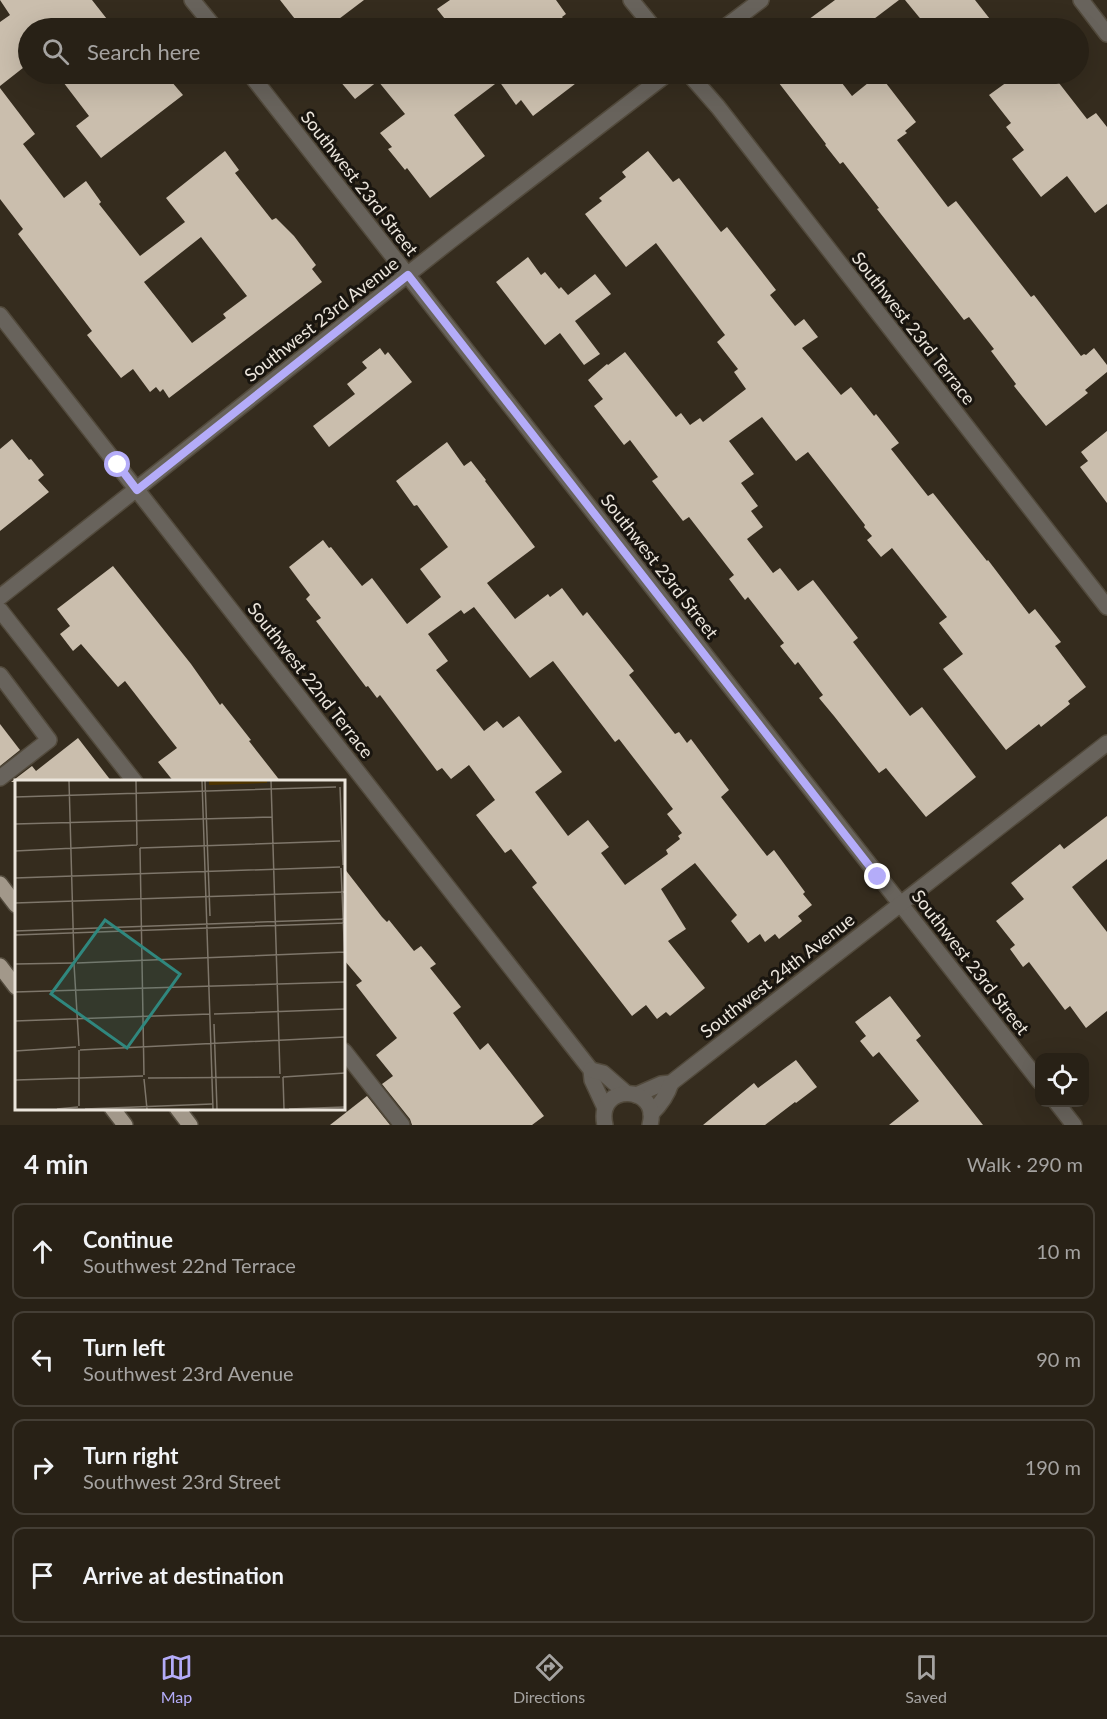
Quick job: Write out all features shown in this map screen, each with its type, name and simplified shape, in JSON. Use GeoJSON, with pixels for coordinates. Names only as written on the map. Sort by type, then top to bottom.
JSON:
{"type":"FeatureCollection","features":[{"type":"Feature","properties":{"kind":"main road"},"geometry":{"type":"LineString","coordinates":[[0,884],[15,904]]}},
{"type":"Feature","properties":{"kind":"main road"},"geometry":{"type":"LineString","coordinates":[[0,966],[15,986]]}},
{"type":"Feature","properties":{"kind":"main road"},"geometry":{"type":"LineString","coordinates":[[114,1110],[125,1125]]}},
{"type":"Feature","properties":{"kind":"main road"},"geometry":{"type":"LineString","coordinates":[[179,1110],[190,1125]]}},
{"type":"Feature","properties":{"kind":"street"},"geometry":{"type":"LineString","coordinates":[[192,0],[206,18]]}},
{"type":"Feature","properties":{"kind":"street"},"geometry":{"type":"LineString","coordinates":[[631,0],[646,18]]}},
{"type":"Feature","properties":{"kind":"street"},"geometry":{"type":"LineString","coordinates":[[737,18],[761,0]]}},
{"type":"Feature","properties":{"kind":"street"},"geometry":{"type":"LineString","coordinates":[[1081,0],[1107,34]]}},
{"type":"Feature","properties":{"kind":"street","name":"Southwest 23rd Street"},"geometry":{"type":"LineString","coordinates":[[258,84],[1035,1076]]}},
{"type":"Feature","properties":{"kind":"street","name":"Southwest 23rd Avenue"},"geometry":{"type":"LineString","coordinates":[[0,597],[654,84]]}},
{"type":"Feature","properties":{"kind":"street","name":"Southwest 23rd Terrace"},"geometry":{"type":"LineString","coordinates":[[698,84],[1107,607]]}},
{"type":"Feature","properties":{"kind":"street","name":"Southwest 22nd Terrace"},"geometry":{"type":"LineString","coordinates":[[0,315],[591,1070],[603,1118]]}},
{"type":"Feature","properties":{"kind":"street"},"geometry":{"type":"LineString","coordinates":[[0,610],[133,780]]}},
{"type":"Feature","properties":{"kind":"street"},"geometry":{"type":"LineString","coordinates":[[0,675],[49,740],[0,778]]}},
{"type":"Feature","properties":{"kind":"street","name":"Southwest 24th Avenue"},"geometry":{"type":"LineString","coordinates":[[631,1094],[671,1083],[1107,743]]}},
{"type":"Feature","properties":{"kind":"street"},"geometry":{"type":"LineString","coordinates":[[345,1052],[402,1125]]}},
{"type":"Feature","properties":{"kind":"street","name":"Southwest 22nd Terrace"},"geometry":{"type":"LineString","coordinates":[[591,1070],[603,1074],[631,1094],[644,1100],[649,1106],[651,1121]]}},
{"type":"Feature","properties":{"kind":"street","name":"Southwest 24th Avenue"},"geometry":{"type":"LineString","coordinates":[[651,1121],[668,1093],[671,1083]]}},
{"type":"Feature","properties":{"kind":"street","name":"Southwest 22nd Terrace"},"geometry":{"type":"LineString","coordinates":[[603,1118],[609,1101],[615,1096],[631,1094]]}},
{"type":"Feature","properties":{"kind":"street"},"geometry":{"type":"LineString","coordinates":[[1060,1107],[1074,1125]]}},
{"type":"Feature","properties":{"kind":"building"},"geometry":{"type":"Polygon","coordinates":[[[0,0],[92,0],[106,18],[18,18],[18,72],[0,86],[0,22],[10,15],[0,0]]]}},
{"type":"Feature","properties":{"kind":"building"},"geometry":{"type":"Polygon","coordinates":[[[280,0],[364,0],[340,18],[294,18],[280,0]]]}},
{"type":"Feature","properties":{"kind":"building"},"geometry":{"type":"Polygon","coordinates":[[[450,0],[556,0],[566,14],[563,18],[444,18],[437,9],[450,0]]]}},
{"type":"Feature","properties":{"kind":"building"},"geometry":{"type":"Polygon","coordinates":[[[835,0],[899,0],[875,18],[811,18],[835,0]]]}},
{"type":"Feature","properties":{"kind":"building"},"geometry":{"type":"Polygon","coordinates":[[[905,0],[975,0],[989,18],[920,18],[905,0]]]}},
{"type":"Feature","properties":{"kind":"building"},"geometry":{"type":"Polygon","coordinates":[[[65,84],[174,84],[183,95],[101,158],[76,126],[89,116],[65,84]]]}},
{"type":"Feature","properties":{"kind":"building"},"geometry":{"type":"Polygon","coordinates":[[[342,84],[374,84],[355,99],[342,84]]]}},
{"type":"Feature","properties":{"kind":"building"},"geometry":{"type":"Polygon","coordinates":[[[380,84],[495,84],[454,115],[485,156],[430,198],[407,168],[405,170],[388,149],[392,147],[380,133],[405,114],[380,84]]]}},
{"type":"Feature","properties":{"kind":"building"},"geometry":{"type":"Polygon","coordinates":[[[501,84],[575,84],[533,116],[521,100],[516,105],[501,84]]]}},
{"type":"Feature","properties":{"kind":"building"},"geometry":{"type":"Polygon","coordinates":[[[780,84],[843,84],[852,96],[867,84],[887,84],[916,122],[897,140],[948,207],[956,201],[1031,297],[1034,295],[1081,356],[1094,348],[1107,365],[1107,372],[1085,390],[1088,393],[1046,426],[1014,386],[1016,384],[991,351],[994,349],[969,317],[964,320],[843,162],[840,164],[780,84]]]}},
{"type":"Feature","properties":{"kind":"building"},"geometry":{"type":"Polygon","coordinates":[[[1004,84],[1060,84],[1087,119],[1096,113],[1107,127],[1107,204],[1095,213],[1067,176],[1041,197],[1012,159],[1024,150],[1006,127],[1011,123],[989,95],[1004,84]]]}},
{"type":"Feature","properties":{"kind":"building"},"geometry":{"type":"Polygon","coordinates":[[[0,88],[35,134],[23,144],[64,198],[86,181],[101,202],[99,204],[140,256],[185,222],[166,198],[225,151],[239,170],[235,173],[272,220],[276,218],[294,236],[316,265],[312,269],[322,282],[169,398],[163,389],[160,392],[156,387],[150,392],[133,369],[121,378],[87,335],[92,331],[18,234],[23,229],[0,199],[0,88]],[[201,237],[144,282],[192,343],[226,318],[223,314],[247,296],[201,237]]]}},
{"type":"Feature","properties":{"kind":"building"},"geometry":{"type":"Polygon","coordinates":[[[648,151],[673,182],[679,178],[721,232],[727,227],[776,290],[770,295],[795,326],[804,319],[818,337],[802,348],[841,395],[851,387],[874,416],[876,414],[899,443],[891,449],[928,496],[933,493],[1029,614],[1035,609],[1061,642],[1055,646],[1086,687],[1068,701],[1070,704],[1041,727],[1039,724],[1006,750],[943,669],[963,654],[939,623],[947,617],[892,548],[881,557],[867,540],[872,536],[864,527],[865,525],[808,452],[796,461],[762,417],[729,441],[754,474],[741,483],[758,506],[751,511],[763,527],[747,539],[773,573],[780,568],[798,591],[813,580],[858,638],[853,642],[910,716],[922,707],[976,777],[926,817],[886,768],[879,773],[819,698],[823,695],[798,662],[795,665],[780,646],[784,643],[748,597],[745,600],[729,579],[734,575],[689,517],[683,521],[652,481],[658,477],[630,440],[624,445],[594,406],[603,399],[588,380],[625,352],[676,417],[681,413],[690,425],[700,418],[703,422],[746,389],[734,372],[738,369],[717,342],[725,335],[656,243],[626,267],[585,214],[602,201],[599,198],[626,177],[622,172],[648,151]]]}},
{"type":"Feature","properties":{"kind":"building"},"geometry":{"type":"Polygon","coordinates":[[[528,257],[541,275],[545,272],[559,289],[561,287],[568,295],[595,274],[611,294],[575,321],[600,354],[584,365],[560,333],[545,345],[496,282],[528,257]]]}},
{"type":"Feature","properties":{"kind":"building"},"geometry":{"type":"Polygon","coordinates":[[[380,348],[385,355],[388,352],[412,382],[329,447],[313,426],[355,394],[347,384],[367,368],[362,362],[380,348]]]}},
{"type":"Feature","properties":{"kind":"building"},"geometry":{"type":"Polygon","coordinates":[[[1107,431],[1107,503],[1080,467],[1088,461],[1081,452],[1107,431]]]}},
{"type":"Feature","properties":{"kind":"building"},"geometry":{"type":"Polygon","coordinates":[[[12,439],[44,475],[38,480],[49,492],[0,531],[0,449],[12,439]]]}},
{"type":"Feature","properties":{"kind":"building"},"geometry":{"type":"Polygon","coordinates":[[[447,442],[464,466],[471,461],[535,547],[487,583],[515,619],[548,594],[550,597],[562,588],[583,616],[587,612],[634,671],[629,675],[675,734],[679,732],[687,743],[691,739],[729,790],[721,797],[767,856],[774,850],[812,905],[798,916],[802,921],[779,939],[775,934],[765,942],[760,934],[748,943],[731,921],[737,915],[695,863],[661,889],[686,929],[668,941],[705,988],[670,1016],[666,1012],[657,1019],[646,1005],[632,1016],[532,887],[537,883],[511,849],[505,853],[476,815],[495,800],[469,765],[451,779],[442,768],[437,771],[380,695],[377,698],[368,686],[366,687],[316,621],[321,618],[306,599],[310,595],[289,567],[323,540],[362,586],[372,578],[407,624],[441,597],[420,569],[448,547],[396,481],[447,442]],[[474,607],[464,614],[461,610],[428,634],[448,661],[436,670],[484,731],[497,721],[503,728],[519,716],[562,772],[535,792],[568,836],[588,820],[609,847],[601,853],[625,885],[668,854],[666,850],[680,839],[678,836],[682,833],[667,814],[673,809],[619,739],[615,742],[553,661],[530,678],[474,607]]]}},
{"type":"Feature","properties":{"kind":"building"},"geometry":{"type":"Polygon","coordinates":[[[113,566],[191,664],[220,705],[222,703],[251,740],[249,741],[279,780],[172,780],[158,762],[177,748],[125,681],[118,687],[81,644],[73,651],[60,634],[70,626],[57,609],[113,566]]]}},
{"type":"Feature","properties":{"kind":"building"},"geometry":{"type":"Polygon","coordinates":[[[0,724],[20,750],[0,766],[0,724]]]}},
{"type":"Feature","properties":{"kind":"building"},"geometry":{"type":"Polygon","coordinates":[[[78,738],[110,780],[15,780],[11,782],[32,766],[36,771],[78,738]]]}},
{"type":"Feature","properties":{"kind":"building"},"geometry":{"type":"Polygon","coordinates":[[[1107,816],[1107,859],[1072,887],[1107,932],[1107,1011],[1086,1028],[1070,1006],[1065,1010],[1029,962],[1023,967],[1010,949],[1015,945],[996,921],[1024,899],[1011,883],[1060,844],[1064,849],[1107,816]]]}},
{"type":"Feature","properties":{"kind":"building"},"geometry":{"type":"Polygon","coordinates":[[[345,869],[382,917],[387,922],[389,920],[414,951],[421,946],[436,964],[430,968],[461,1007],[453,1013],[480,1050],[488,1043],[544,1116],[532,1125],[412,1125],[410,1119],[382,1084],[393,1076],[376,1055],[397,1038],[356,985],[362,981],[345,961],[345,869]]]}},
{"type":"Feature","properties":{"kind":"building"},"geometry":{"type":"Polygon","coordinates":[[[890,996],[921,1036],[916,1040],[983,1125],[889,1125],[919,1101],[879,1052],[873,1057],[860,1041],[866,1036],[855,1022],[890,996]]]}},
{"type":"Feature","properties":{"kind":"building"},"geometry":{"type":"Polygon","coordinates":[[[796,1060],[817,1087],[765,1125],[703,1125],[754,1083],[758,1088],[796,1060]]]}},
{"type":"Feature","properties":{"kind":"building"},"geometry":{"type":"Polygon","coordinates":[[[367,1096],[390,1125],[330,1125],[367,1096]]]}},
{"type":"Feature","properties":{"kind":"route"},"geometry":{"type":"LineString","coordinates":[[118,465],[137,490],[408,275],[878,877]]}}]}
